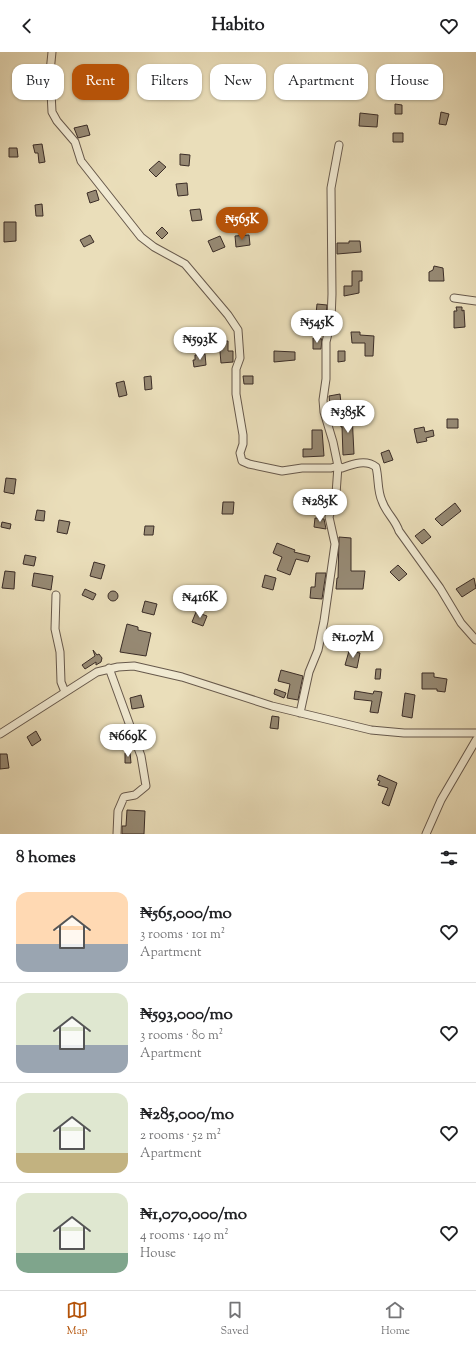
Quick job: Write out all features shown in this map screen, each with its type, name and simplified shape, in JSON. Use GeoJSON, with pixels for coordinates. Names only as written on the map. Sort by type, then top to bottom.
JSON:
{"type":"FeatureCollection","features":[{"type":"Feature","properties":{"kind":"street"},"geometry":{"type":"LineString","coordinates":[[52,52],[52,112],[57,121],[75,142],[81,161],[141,237],[154,247],[185,264],[228,315],[238,330],[240,358],[236,370],[236,394],[243,444],[240,454],[242,461],[249,464],[282,471],[302,468],[331,468],[338,466],[342,468],[356,463],[369,463],[376,467],[379,492],[386,511],[396,521],[399,531],[440,588],[458,619],[476,640]]}},
{"type":"Feature","properties":{"kind":"street"},"geometry":{"type":"LineString","coordinates":[[300,714],[309,672],[318,650],[333,565],[335,544],[330,517],[336,494],[338,466],[334,442],[324,412],[323,400],[326,379],[326,342],[331,321],[331,188],[339,145]]}},
{"type":"Feature","properties":{"kind":"street"},"geometry":{"type":"LineString","coordinates":[[454,298],[476,301]]}},
{"type":"Feature","properties":{"kind":"street"},"geometry":{"type":"LineString","coordinates":[[56,595],[55,630],[60,652],[61,682],[65,692]]}},
{"type":"Feature","properties":{"kind":"street"},"geometry":{"type":"LineString","coordinates":[[0,734],[98,672],[109,668],[134,666],[300,714],[371,730],[476,733]]}},
{"type":"Feature","properties":{"kind":"street"},"geometry":{"type":"LineString","coordinates":[[109,668],[141,756],[146,786],[135,795],[124,797],[118,810],[117,834]]}},
{"type":"Feature","properties":{"kind":"street"},"geometry":{"type":"LineString","coordinates":[[426,834],[441,800],[476,740]]}},
{"type":"Feature","properties":{"kind":"building"},"geometry":{"type":"Polygon","coordinates":[[[395,104],[402,105],[402,114],[395,114],[395,104]]]}},
{"type":"Feature","properties":{"kind":"building"},"geometry":{"type":"Polygon","coordinates":[[[441,112],[449,114],[446,125],[439,124],[441,112]]]}},
{"type":"Feature","properties":{"kind":"building"},"geometry":{"type":"Polygon","coordinates":[[[360,113],[378,115],[377,127],[359,126],[360,113]]]}},
{"type":"Feature","properties":{"kind":"building"},"geometry":{"type":"Polygon","coordinates":[[[87,125],[90,135],[78,138],[74,128],[87,125]]]}},
{"type":"Feature","properties":{"kind":"building"},"geometry":{"type":"Polygon","coordinates":[[[393,133],[403,133],[403,142],[393,142],[393,133]]]}},
{"type":"Feature","properties":{"kind":"building"},"geometry":{"type":"Polygon","coordinates":[[[42,144],[45,162],[39,163],[38,153],[35,153],[33,145],[42,144]]]}},
{"type":"Feature","properties":{"kind":"building"},"geometry":{"type":"Polygon","coordinates":[[[9,148],[17,148],[18,157],[9,157],[9,148]]]}},
{"type":"Feature","properties":{"kind":"building"},"geometry":{"type":"Polygon","coordinates":[[[180,154],[190,155],[189,166],[180,165],[180,154]]]}},
{"type":"Feature","properties":{"kind":"building"},"geometry":{"type":"Polygon","coordinates":[[[159,161],[166,167],[156,177],[149,170],[159,161]]]}},
{"type":"Feature","properties":{"kind":"building"},"geometry":{"type":"Polygon","coordinates":[[[187,183],[188,195],[178,196],[176,184],[187,183]]]}},
{"type":"Feature","properties":{"kind":"building"},"geometry":{"type":"Polygon","coordinates":[[[96,190],[99,200],[90,203],[87,193],[96,190]]]}},
{"type":"Feature","properties":{"kind":"building"},"geometry":{"type":"Polygon","coordinates":[[[42,204],[43,216],[36,216],[35,205],[42,204]]]}},
{"type":"Feature","properties":{"kind":"building"},"geometry":{"type":"Polygon","coordinates":[[[200,209],[202,220],[192,221],[190,210],[200,209]]]}},
{"type":"Feature","properties":{"kind":"building"},"geometry":{"type":"Polygon","coordinates":[[[4,222],[16,222],[16,241],[4,242],[4,222]]]}},
{"type":"Feature","properties":{"kind":"building"},"geometry":{"type":"Polygon","coordinates":[[[162,227],[168,233],[162,239],[156,233],[162,227]]]}},
{"type":"Feature","properties":{"kind":"building"},"geometry":{"type":"Polygon","coordinates":[[[90,235],[94,242],[84,247],[80,240],[90,235]]]}},
{"type":"Feature","properties":{"kind":"building"},"geometry":{"type":"Polygon","coordinates":[[[249,235],[250,245],[236,247],[235,236],[249,235]]]}},
{"type":"Feature","properties":{"kind":"building"},"geometry":{"type":"Polygon","coordinates":[[[220,236],[225,247],[213,252],[208,241],[220,236]]]}},
{"type":"Feature","properties":{"kind":"building"},"geometry":{"type":"Polygon","coordinates":[[[349,241],[360,241],[361,252],[337,254],[337,243],[349,243],[349,241]]]}},
{"type":"Feature","properties":{"kind":"building"},"geometry":{"type":"Polygon","coordinates":[[[434,266],[443,268],[444,281],[429,281],[429,272],[433,270],[434,266]]]}},
{"type":"Feature","properties":{"kind":"building"},"geometry":{"type":"Polygon","coordinates":[[[352,271],[362,271],[362,281],[359,281],[359,293],[344,296],[344,286],[352,286],[352,271]]]}},
{"type":"Feature","properties":{"kind":"building"},"geometry":{"type":"Polygon","coordinates":[[[317,304],[327,305],[326,315],[316,314],[317,304]]]}},
{"type":"Feature","properties":{"kind":"building"},"geometry":{"type":"Polygon","coordinates":[[[456,307],[462,307],[462,311],[464,310],[465,327],[454,328],[454,311],[457,311],[456,307]]]}},
{"type":"Feature","properties":{"kind":"building"},"geometry":{"type":"Polygon","coordinates":[[[351,332],[360,332],[360,335],[374,336],[373,356],[365,356],[365,343],[352,343],[351,332]]]}},
{"type":"Feature","properties":{"kind":"building"},"geometry":{"type":"Polygon","coordinates":[[[313,338],[322,339],[321,349],[313,349],[313,338]]]}},
{"type":"Feature","properties":{"kind":"building"},"geometry":{"type":"Polygon","coordinates":[[[219,341],[228,341],[228,351],[233,351],[233,362],[221,363],[219,341]]]}},
{"type":"Feature","properties":{"kind":"building"},"geometry":{"type":"Polygon","coordinates":[[[274,351],[295,352],[295,360],[274,362],[274,351]]]}},
{"type":"Feature","properties":{"kind":"building"},"geometry":{"type":"Polygon","coordinates":[[[338,351],[345,351],[345,361],[338,362],[338,351]]]}},
{"type":"Feature","properties":{"kind":"building"},"geometry":{"type":"Polygon","coordinates":[[[205,354],[206,365],[194,367],[193,360],[195,360],[195,355],[205,354]]]}},
{"type":"Feature","properties":{"kind":"building"},"geometry":{"type":"Polygon","coordinates":[[[151,376],[152,389],[145,390],[144,377],[151,376]]]}},
{"type":"Feature","properties":{"kind":"building"},"geometry":{"type":"Polygon","coordinates":[[[243,376],[253,376],[253,384],[244,384],[243,376]]]}},
{"type":"Feature","properties":{"kind":"building"},"geometry":{"type":"Polygon","coordinates":[[[124,381],[127,395],[119,397],[116,383],[124,381]]]}},
{"type":"Feature","properties":{"kind":"building"},"geometry":{"type":"Polygon","coordinates":[[[340,394],[341,403],[330,405],[329,396],[340,394]]]}},
{"type":"Feature","properties":{"kind":"building"},"geometry":{"type":"Polygon","coordinates":[[[352,414],[354,454],[343,455],[342,427],[340,418],[343,417],[343,415],[352,414]]]}},
{"type":"Feature","properties":{"kind":"building"},"geometry":{"type":"Polygon","coordinates":[[[447,419],[458,419],[458,428],[447,428],[447,419]]]}},
{"type":"Feature","properties":{"kind":"building"},"geometry":{"type":"Polygon","coordinates":[[[424,427],[425,432],[433,430],[434,436],[426,438],[427,441],[417,443],[414,429],[424,427]]]}},
{"type":"Feature","properties":{"kind":"building"},"geometry":{"type":"Polygon","coordinates":[[[312,430],[322,430],[324,456],[303,457],[303,449],[312,449],[312,430]]]}},
{"type":"Feature","properties":{"kind":"building"},"geometry":{"type":"Polygon","coordinates":[[[389,450],[393,460],[384,463],[381,453],[389,450]]]}},
{"type":"Feature","properties":{"kind":"building"},"geometry":{"type":"Polygon","coordinates":[[[6,478],[16,479],[14,494],[4,492],[6,478]]]}},
{"type":"Feature","properties":{"kind":"building"},"geometry":{"type":"Polygon","coordinates":[[[223,502],[234,502],[233,514],[222,514],[223,502]]]}},
{"type":"Feature","properties":{"kind":"building"},"geometry":{"type":"Polygon","coordinates":[[[455,503],[461,511],[442,526],[435,519],[455,503]]]}},
{"type":"Feature","properties":{"kind":"building"},"geometry":{"type":"Polygon","coordinates":[[[37,510],[45,511],[44,521],[35,520],[37,510]]]}},
{"type":"Feature","properties":{"kind":"building"},"geometry":{"type":"Polygon","coordinates":[[[315,518],[324,519],[326,529],[314,527],[315,518]]]}},
{"type":"Feature","properties":{"kind":"building"},"geometry":{"type":"Polygon","coordinates":[[[59,520],[70,522],[67,534],[57,532],[59,520]]]}},
{"type":"Feature","properties":{"kind":"building"},"geometry":{"type":"Polygon","coordinates":[[[2,522],[11,524],[10,529],[1,527],[2,522]]]}},
{"type":"Feature","properties":{"kind":"building"},"geometry":{"type":"Polygon","coordinates":[[[145,526],[154,526],[153,535],[144,535],[145,526]]]}},
{"type":"Feature","properties":{"kind":"building"},"geometry":{"type":"Polygon","coordinates":[[[424,529],[431,537],[422,544],[415,536],[424,529]]]}},
{"type":"Feature","properties":{"kind":"building"},"geometry":{"type":"Polygon","coordinates":[[[339,537],[351,538],[351,571],[365,571],[363,589],[336,589],[338,578],[339,537]]]}},
{"type":"Feature","properties":{"kind":"building"},"geometry":{"type":"Polygon","coordinates":[[[277,543],[295,550],[294,552],[310,556],[308,562],[296,559],[290,575],[277,570],[282,557],[273,553],[277,543]]]}},
{"type":"Feature","properties":{"kind":"building"},"geometry":{"type":"Polygon","coordinates":[[[25,555],[36,557],[34,566],[23,564],[25,555]]]}},
{"type":"Feature","properties":{"kind":"building"},"geometry":{"type":"Polygon","coordinates":[[[94,562],[105,565],[101,579],[90,576],[94,562]]]}},
{"type":"Feature","properties":{"kind":"building"},"geometry":{"type":"Polygon","coordinates":[[[398,565],[407,574],[399,581],[390,572],[398,565]]]}},
{"type":"Feature","properties":{"kind":"building"},"geometry":{"type":"Polygon","coordinates":[[[5,571],[15,572],[14,589],[2,588],[5,571]]]}},
{"type":"Feature","properties":{"kind":"building"},"geometry":{"type":"Polygon","coordinates":[[[34,573],[53,576],[51,590],[32,586],[34,573]]]}},
{"type":"Feature","properties":{"kind":"building"},"geometry":{"type":"Polygon","coordinates":[[[316,573],[326,573],[322,599],[310,598],[311,587],[315,587],[316,573]]]}},
{"type":"Feature","properties":{"kind":"building"},"geometry":{"type":"Polygon","coordinates":[[[265,575],[276,578],[273,590],[262,587],[265,575]]]}},
{"type":"Feature","properties":{"kind":"building"},"geometry":{"type":"Polygon","coordinates":[[[474,578],[476,588],[462,597],[456,589],[474,578]]]}},
{"type":"Feature","properties":{"kind":"building"},"geometry":{"type":"Polygon","coordinates":[[[85,589],[96,594],[93,600],[82,595],[85,589]]]}},
{"type":"Feature","properties":{"kind":"building"},"geometry":{"type":"Polygon","coordinates":[[[111,591],[115,591],[117,592],[117,600],[111,601],[108,598],[108,594],[111,591]]]}},
{"type":"Feature","properties":{"kind":"building"},"geometry":{"type":"Polygon","coordinates":[[[145,601],[157,604],[154,615],[142,612],[145,601]]]}},
{"type":"Feature","properties":{"kind":"building"},"geometry":{"type":"Polygon","coordinates":[[[196,612],[207,616],[203,626],[192,622],[196,612]]]}},
{"type":"Feature","properties":{"kind":"building"},"geometry":{"type":"Polygon","coordinates":[[[127,624],[138,627],[138,630],[151,633],[146,656],[120,652],[127,624]]]}},
{"type":"Feature","properties":{"kind":"building"},"geometry":{"type":"Polygon","coordinates":[[[93,650],[102,658],[101,662],[96,665],[96,662],[85,669],[82,665],[95,656],[93,650]]]}},
{"type":"Feature","properties":{"kind":"building"},"geometry":{"type":"Polygon","coordinates":[[[349,651],[360,653],[357,668],[345,665],[349,651]]]}},
{"type":"Feature","properties":{"kind":"building"},"geometry":{"type":"Polygon","coordinates":[[[376,669],[381,669],[380,679],[375,679],[376,669]]]}},
{"type":"Feature","properties":{"kind":"building"},"geometry":{"type":"Polygon","coordinates":[[[281,670],[303,676],[298,700],[287,698],[290,684],[278,681],[281,670]]]}},
{"type":"Feature","properties":{"kind":"building"},"geometry":{"type":"Polygon","coordinates":[[[422,673],[434,673],[434,677],[447,679],[445,692],[437,691],[437,689],[422,689],[422,673]]]}},
{"type":"Feature","properties":{"kind":"building"},"geometry":{"type":"Polygon","coordinates":[[[275,689],[286,693],[284,698],[274,694],[275,689]]]}},
{"type":"Feature","properties":{"kind":"building"},"geometry":{"type":"Polygon","coordinates":[[[355,691],[373,694],[374,691],[382,692],[378,713],[370,712],[372,701],[354,699],[355,691]]]}},
{"type":"Feature","properties":{"kind":"building"},"geometry":{"type":"Polygon","coordinates":[[[405,693],[415,695],[412,718],[402,716],[405,693]]]}},
{"type":"Feature","properties":{"kind":"building"},"geometry":{"type":"Polygon","coordinates":[[[141,695],[144,707],[132,709],[130,698],[141,695]]]}},
{"type":"Feature","properties":{"kind":"building"},"geometry":{"type":"Polygon","coordinates":[[[272,716],[279,717],[278,729],[270,728],[272,716]]]}},
{"type":"Feature","properties":{"kind":"building"},"geometry":{"type":"Polygon","coordinates":[[[36,731],[41,740],[32,746],[27,737],[36,731]]]}},
{"type":"Feature","properties":{"kind":"building"},"geometry":{"type":"Polygon","coordinates":[[[130,752],[131,763],[125,763],[125,753],[130,752]]]}},
{"type":"Feature","properties":{"kind":"building"},"geometry":{"type":"Polygon","coordinates":[[[0,754],[7,754],[9,768],[0,769],[0,754]]]}},
{"type":"Feature","properties":{"kind":"building"},"geometry":{"type":"Polygon","coordinates":[[[379,775],[397,783],[389,806],[382,803],[388,788],[378,785],[380,781],[377,780],[379,775]]]}},
{"type":"Feature","properties":{"kind":"building"},"geometry":{"type":"Polygon","coordinates":[[[127,810],[145,811],[144,834],[122,834],[122,826],[126,826],[127,810]]]}}]}
